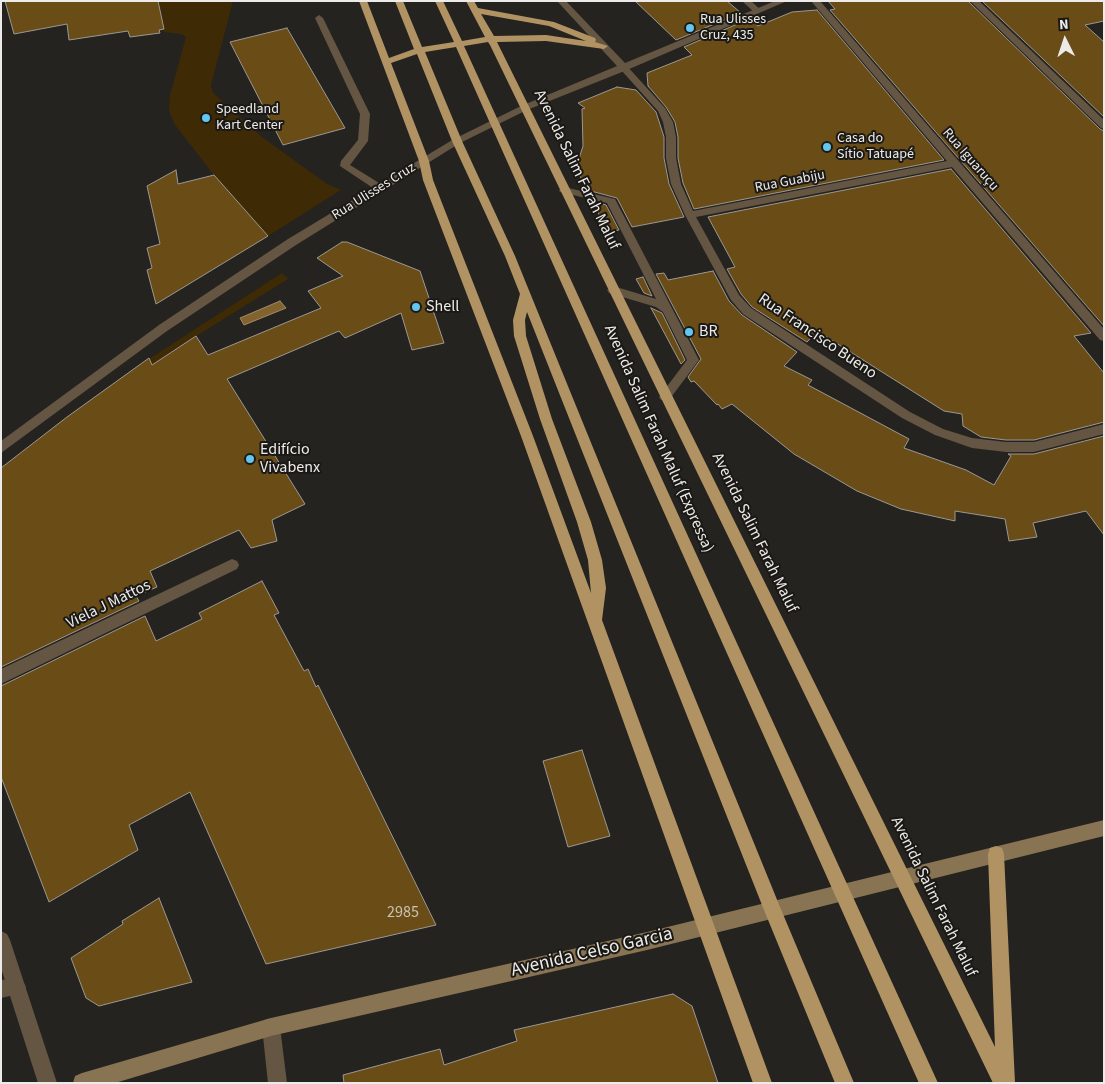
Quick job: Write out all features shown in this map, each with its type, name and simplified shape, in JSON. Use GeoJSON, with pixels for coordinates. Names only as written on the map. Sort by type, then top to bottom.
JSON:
{"type":"FeatureCollection","features":[{"type":"Feature","properties":{"kind":"highway"},"geometry":{"type":"LineString","coordinates":[[363,1],[424,161],[428,180],[527,436],[763,1083]]}},
{"type":"Feature","properties":{"kind":"highway"},"geometry":{"type":"LineString","coordinates":[[399,1],[457,141],[510,256],[773,910],[845,1083]]}},
{"type":"Feature","properties":{"kind":"highway","name":"Avenida Salim Farah Maluf (Expressa)"},"geometry":{"type":"LineString","coordinates":[[438,1],[495,121],[842,893]]}},
{"type":"Feature","properties":{"kind":"highway"},"geometry":{"type":"LineString","coordinates":[[471,5],[551,24],[572,31],[604,46]]}},
{"type":"Feature","properties":{"kind":"highway","name":"Avenida Salim Farah Maluf"},"geometry":{"type":"LineString","coordinates":[[471,5],[490,39],[901,878],[1004,1083]]}},
{"type":"Feature","properties":{"kind":"highway"},"geometry":{"type":"LineString","coordinates":[[387,62],[420,50],[490,39],[546,38],[604,46]]}},
{"type":"Feature","properties":{"kind":"highway"},"geometry":{"type":"LineString","coordinates":[[525,294],[518,320],[520,336],[546,419],[584,522],[595,560],[599,588],[595,622]]}},
{"type":"Feature","properties":{"kind":"highway"},"geometry":{"type":"LineString","coordinates":[[996,854],[1004,1083]]}},
{"type":"Feature","properties":{"kind":"highway"},"geometry":{"type":"LineString","coordinates":[[842,893],[929,1083]]}},
{"type":"Feature","properties":{"kind":"main road","name":"Avenida Celso Garcia"},"geometry":{"type":"LineString","coordinates":[[82,1083],[271,1027],[705,927],[1104,828]]}},
{"type":"Feature","properties":{"kind":"street","name":"Rua Francisco Bueno"},"geometry":{"type":"LineString","coordinates":[[560,1],[612,54],[662,110],[668,122],[671,137],[671,158],[676,184],[690,215],[734,297],[747,311],[906,415],[939,432],[972,443],[1034,447],[1104,428]]}},
{"type":"Feature","properties":{"kind":"street"},"geometry":{"type":"LineString","coordinates":[[746,1],[758,11]]}},
{"type":"Feature","properties":{"kind":"street","name":"Rua Ulisses Cruz"},"geometry":{"type":"LineString","coordinates":[[1,448],[163,328],[292,242],[457,141],[524,108],[783,1]]}},
{"type":"Feature","properties":{"kind":"street","name":"Rua Iguaruçu"},"geometry":{"type":"LineString","coordinates":[[815,1],[1104,337]]}},
{"type":"Feature","properties":{"kind":"street"},"geometry":{"type":"LineString","coordinates":[[974,1],[1104,126]]}},
{"type":"Feature","properties":{"kind":"street"},"geometry":{"type":"LineString","coordinates":[[319,18],[361,103],[364,114],[365,134],[363,141],[345,163],[345,166],[380,188]]}},
{"type":"Feature","properties":{"kind":"street"},"geometry":{"type":"LineString","coordinates":[[594,80],[610,64],[612,54],[632,59],[646,59]]}},
{"type":"Feature","properties":{"kind":"street","name":"Rua Guabiju"},"geometry":{"type":"LineString","coordinates":[[690,215],[954,163]]}},
{"type":"Feature","properties":{"kind":"street"},"geometry":{"type":"LineString","coordinates":[[564,190],[611,201],[693,360],[665,397]]}},
{"type":"Feature","properties":{"kind":"street"},"geometry":{"type":"LineString","coordinates":[[613,290],[660,304],[667,309]]}},
{"type":"Feature","properties":{"kind":"street","name":"Viela J Mattos"},"geometry":{"type":"LineString","coordinates":[[1,677],[232,565]]}},
{"type":"Feature","properties":{"kind":"street"},"geometry":{"type":"LineString","coordinates":[[1,940],[9,988],[48,1083]]}},
{"type":"Feature","properties":{"kind":"street"},"geometry":{"type":"LineString","coordinates":[[271,1027],[278,1083]]}},
{"type":"Feature","properties":{"kind":"shaded area","name":"Speedland Kart Center"},"geometry":{"type":"Polygon","coordinates":[[[159,1],[233,1],[211,85],[213,93],[262,137],[327,184],[341,190],[268,236],[214,175],[175,125],[169,111],[170,95],[186,37],[181,34],[164,32],[159,1]]]}},
{"type":"Feature","properties":{"kind":"shaded area"},"geometry":{"type":"Polygon","coordinates":[[[282,273],[288,279],[169,353],[174,366],[157,373],[149,359],[282,273]]]}},
{"type":"Feature","properties":{"kind":"shaded area"},"geometry":{"type":"Polygon","coordinates":[[[280,301],[286,308],[244,325],[240,318],[280,301]]]}},
{"type":"Feature","properties":{"kind":"building"},"geometry":{"type":"Polygon","coordinates":[[[5,1],[158,1],[164,29],[159,30],[160,33],[130,37],[128,31],[69,40],[67,24],[14,34],[5,1]]]}},
{"type":"Feature","properties":{"kind":"building"},"geometry":{"type":"Polygon","coordinates":[[[635,1],[727,1],[741,13],[676,40],[635,1]]]}},
{"type":"Feature","properties":{"kind":"building"},"geometry":{"type":"Polygon","coordinates":[[[828,1],[968,1],[1104,131],[1104,326],[830,10],[835,9],[828,1]]]}},
{"type":"Feature","properties":{"kind":"building"},"geometry":{"type":"Polygon","coordinates":[[[982,1],[1104,1],[1104,21],[1085,25],[1104,42],[1104,117],[982,1]]]}},
{"type":"Feature","properties":{"kind":"building"},"geometry":{"type":"Polygon","coordinates":[[[817,10],[944,160],[694,209],[683,183],[678,158],[678,137],[675,122],[666,107],[648,86],[647,73],[692,55],[684,47],[749,19],[758,26],[792,12],[817,10]]]}},
{"type":"Feature","properties":{"kind":"building"},"geometry":{"type":"Polygon","coordinates":[[[287,28],[345,128],[283,145],[230,42],[287,28]]]}},
{"type":"Feature","properties":{"kind":"building"},"geometry":{"type":"Polygon","coordinates":[[[617,87],[636,90],[656,112],[664,137],[664,158],[669,184],[684,217],[632,227],[617,198],[587,190],[576,168],[583,146],[582,109],[585,108],[578,103],[617,87]]]}},
{"type":"Feature","properties":{"kind":"building"},"geometry":{"type":"Polygon","coordinates":[[[951,169],[1091,333],[1074,336],[1104,373],[1104,422],[1034,440],[1006,440],[981,437],[963,426],[962,414],[944,411],[817,331],[807,342],[752,307],[741,294],[727,269],[735,267],[708,217],[951,169]]]}},
{"type":"Feature","properties":{"kind":"building"},"geometry":{"type":"Polygon","coordinates":[[[176,170],[178,184],[214,175],[268,236],[156,304],[147,270],[152,268],[147,248],[160,244],[147,186],[176,170]]]}},
{"type":"Feature","properties":{"kind":"building"},"geometry":{"type":"Polygon","coordinates":[[[592,201],[606,205],[619,230],[608,232],[592,201]]]}},
{"type":"Feature","properties":{"kind":"building"},"geometry":{"type":"Polygon","coordinates":[[[342,242],[347,242],[420,271],[444,343],[412,350],[401,313],[345,338],[339,331],[227,379],[305,504],[272,520],[277,541],[251,548],[239,530],[208,544],[150,571],[157,587],[136,596],[139,601],[1,667],[1,468],[67,417],[149,358],[152,365],[196,336],[208,355],[321,308],[308,291],[343,276],[317,258],[342,242]]]}},
{"type":"Feature","properties":{"kind":"building"},"geometry":{"type":"Polygon","coordinates":[[[713,271],[729,301],[742,315],[797,352],[784,366],[812,380],[808,385],[909,439],[904,448],[966,470],[994,485],[1011,456],[1008,454],[1034,454],[1104,436],[1104,535],[1086,511],[1033,523],[1037,537],[1009,541],[1005,519],[955,511],[955,521],[901,509],[857,491],[794,454],[732,404],[722,409],[694,381],[691,382],[688,377],[701,359],[656,274],[664,273],[668,280],[713,271]]]}},
{"type":"Feature","properties":{"kind":"building"},"geometry":{"type":"Polygon","coordinates":[[[643,277],[652,296],[644,293],[636,279],[643,277]]]}},
{"type":"Feature","properties":{"kind":"building"},"geometry":{"type":"Polygon","coordinates":[[[651,308],[662,313],[685,360],[681,364],[651,308]]]}},
{"type":"Feature","properties":{"kind":"building"},"geometry":{"type":"Polygon","coordinates":[[[262,581],[279,613],[274,615],[304,671],[308,669],[316,687],[318,685],[436,925],[266,964],[190,792],[129,825],[138,850],[49,902],[1,777],[1,686],[145,616],[156,641],[202,619],[199,613],[262,581]]]}},
{"type":"Feature","properties":{"kind":"building"},"geometry":{"type":"Polygon","coordinates":[[[582,750],[610,836],[568,847],[543,761],[582,750]]]}},
{"type":"Feature","properties":{"kind":"building"},"geometry":{"type":"Polygon","coordinates":[[[159,898],[192,982],[99,1006],[86,998],[71,958],[123,924],[122,921],[159,898]]]}},
{"type":"Feature","properties":{"kind":"building"},"geometry":{"type":"Polygon","coordinates":[[[673,994],[692,1006],[718,1083],[344,1083],[343,1075],[440,1049],[444,1065],[517,1041],[514,1030],[673,994]]]}},
{"type":"Feature","properties":{"kind":"place","name":"Rua Ulisses Cruz, 435"},"geometry":{"type":"Point","coordinates":[690,28]}},
{"type":"Feature","properties":{"kind":"place","name":"Speedland Kart Center"},"geometry":{"type":"Point","coordinates":[206,118]}},
{"type":"Feature","properties":{"kind":"place","name":"Casa do Sítio Tatuapé"},"geometry":{"type":"Point","coordinates":[827,147]}},
{"type":"Feature","properties":{"kind":"place","name":"Shell"},"geometry":{"type":"Point","coordinates":[416,307]}},
{"type":"Feature","properties":{"kind":"place","name":"BR"},"geometry":{"type":"Point","coordinates":[689,332]}},
{"type":"Feature","properties":{"kind":"place","name":"Edifício Vivabenx"},"geometry":{"type":"Point","coordinates":[250,459]}}]}
